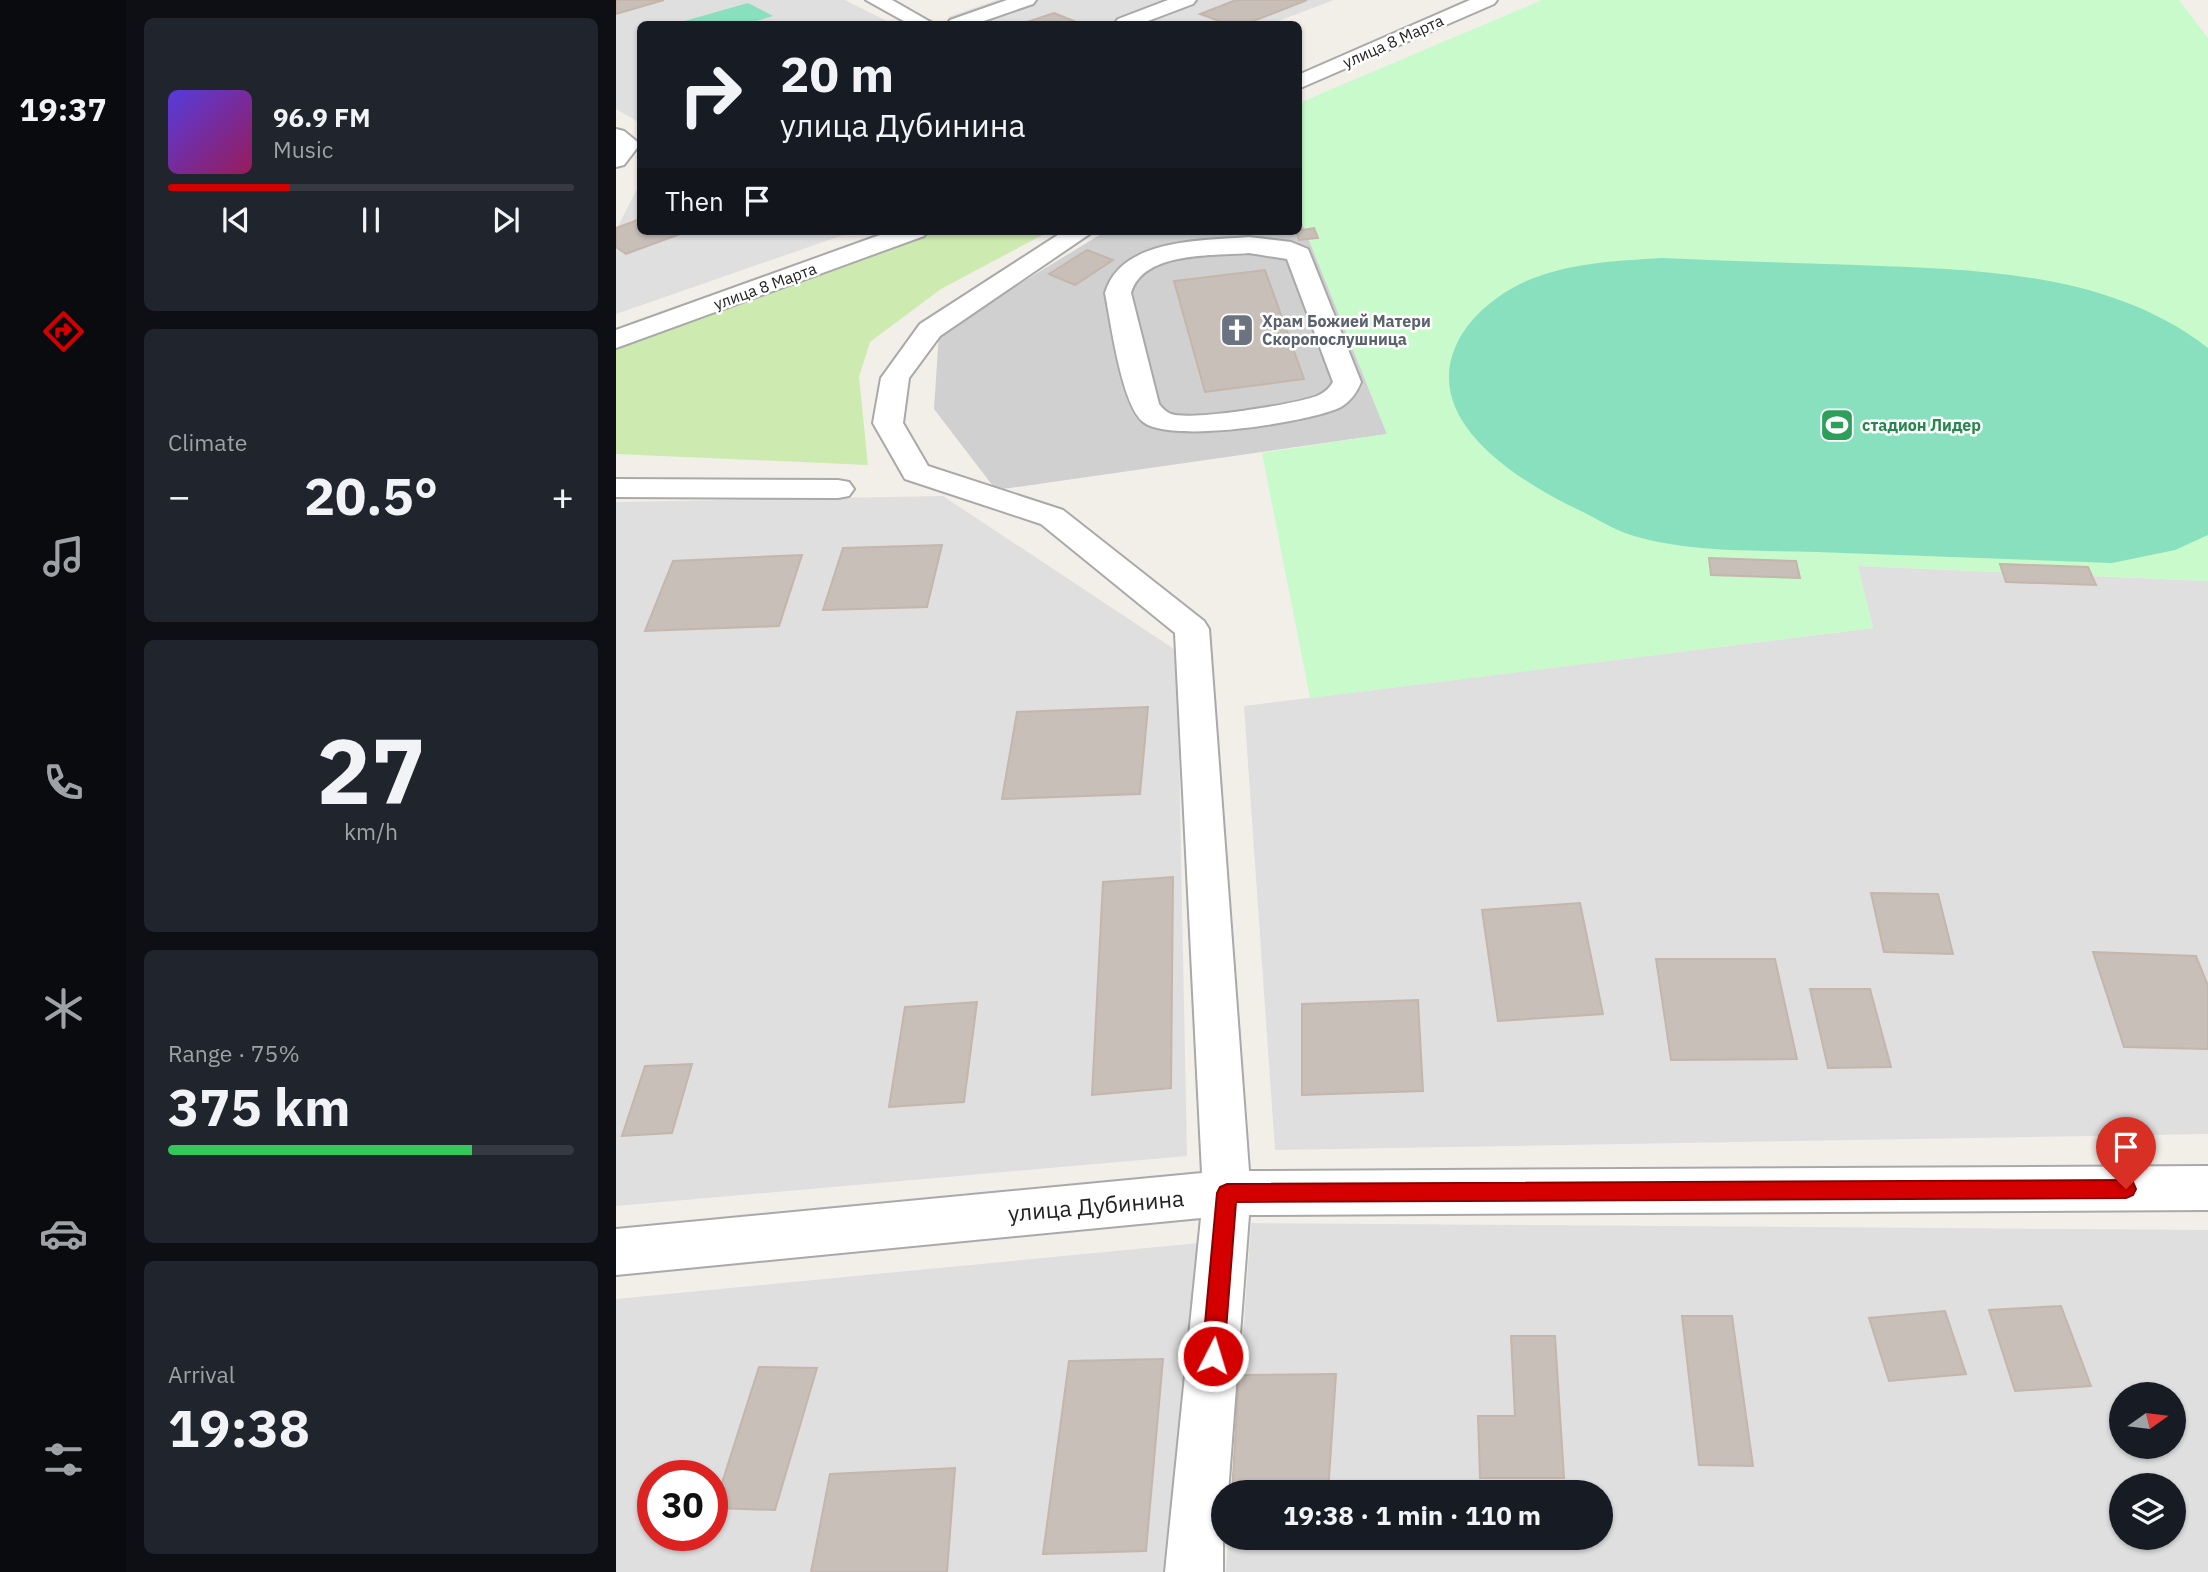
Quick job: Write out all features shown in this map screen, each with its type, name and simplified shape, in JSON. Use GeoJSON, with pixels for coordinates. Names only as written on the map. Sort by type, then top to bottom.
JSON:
{"type":"FeatureCollection","features":[{"type":"Feature","properties":{"kind":"street"},"geometry":{"type":"LineString","coordinates":[[876,0],[919,21]]}},
{"type":"Feature","properties":{"kind":"street"},"geometry":{"type":"LineString","coordinates":[[966,21],[1026,0]]}},
{"type":"Feature","properties":{"kind":"street"},"geometry":{"type":"LineString","coordinates":[[1130,21],[1186,0]]}},
{"type":"Feature","properties":{"kind":"street","name":"улица 8 Марта"},"geometry":{"type":"LineString","coordinates":[[1302,81],[1487,0]]}},
{"type":"Feature","properties":{"kind":"street"},"geometry":{"type":"LineString","coordinates":[[616,136],[629,144],[616,160]]}},
{"type":"Feature","properties":{"kind":"street","name":"улица 8 Марта"},"geometry":{"type":"LineString","coordinates":[[616,340],[904,235]]}},
{"type":"Feature","properties":{"kind":"street"},"geometry":{"type":"LineString","coordinates":[[1076,235],[930,330],[895,378],[888,423],[916,472],[1052,517],[1192,629],[1227,1193],[1194,1572]]}},
{"type":"Feature","properties":{"kind":"street"},"geometry":{"type":"LineString","coordinates":[[1202,240],[1291,250],[1299,255],[1347,382],[1343,393],[1330,402],[1314,406],[1192,424],[1170,424],[1153,417],[1144,404],[1118,293],[1123,277],[1148,261],[1202,240]]}},
{"type":"Feature","properties":{"kind":"street"},"geometry":{"type":"LineString","coordinates":[[616,488],[838,489]]}},
{"type":"Feature","properties":{"kind":"street","name":"улица Дубинина"},"geometry":{"type":"LineString","coordinates":[[616,1252],[1227,1193],[2208,1188]]}},
{"type":"Feature","properties":{"kind":"shaded area"},"geometry":{"type":"Polygon","coordinates":[[[616,0],[845,0],[887,21],[637,21],[637,121],[616,109],[616,0]]]}},
{"type":"Feature","properties":{"kind":"shaded area"},"geometry":{"type":"Polygon","coordinates":[[[997,0],[1334,0],[1278,21],[957,21],[948,17],[997,0]]]}},
{"type":"Feature","properties":{"kind":"shaded area"},"geometry":{"type":"Polygon","coordinates":[[[637,189],[637,235],[843,235],[616,314],[616,230],[637,189]]]}},
{"type":"Feature","properties":{"kind":"shaded area"},"geometry":{"type":"Polygon","coordinates":[[[1302,222],[1387,434],[996,490],[934,409],[939,333],[1099,235],[1302,235],[1302,222]]]}},
{"type":"Feature","properties":{"kind":"shaded area"},"geometry":{"type":"Polygon","coordinates":[[[943,496],[1177,651],[1187,1156],[616,1206],[616,502],[943,496]]]}},
{"type":"Feature","properties":{"kind":"shaded area"},"geometry":{"type":"Polygon","coordinates":[[[1857,566],[2208,581],[2208,1134],[1275,1150],[1244,706],[1873,628],[1857,566]]]}},
{"type":"Feature","properties":{"kind":"shaded area"},"geometry":{"type":"Polygon","coordinates":[[[1251,1223],[2208,1230],[2208,1572],[1226,1572],[1227,1550],[1613,1550],[1613,1480],[1233,1480],[1251,1223]]]}},
{"type":"Feature","properties":{"kind":"shaded area"},"geometry":{"type":"Polygon","coordinates":[[[1199,1243],[1163,1572],[616,1572],[616,1299],[1199,1243]]]}},
{"type":"Feature","properties":{"kind":"green space"},"geometry":{"type":"Polygon","coordinates":[[[1542,0],[2179,0],[2208,38],[2208,581],[1858,566],[1873,628],[1310,698],[1262,453],[1387,434],[1302,222],[1302,102],[1542,0]]]}},
{"type":"Feature","properties":{"kind":"green space"},"geometry":{"type":"Polygon","coordinates":[[[748,3],[773,16],[756,21],[685,21],[748,3]]]}},
{"type":"Feature","properties":{"kind":"green space"},"geometry":{"type":"Polygon","coordinates":[[[899,235],[1042,235],[941,289],[870,342],[859,377],[868,465],[616,454],[616,350],[899,235]]]}},
{"type":"Feature","properties":{"kind":"green space","name":"стадион Лидер"},"geometry":{"type":"Polygon","coordinates":[[[1662,258],[1995,273],[2085,289],[2128,303],[2169,323],[2208,348],[2208,535],[2175,550],[2112,563],[1697,548],[1650,540],[1611,527],[1532,484],[1480,444],[1462,420],[1451,393],[1450,365],[1462,334],[1474,318],[1497,298],[1522,283],[1573,267],[1662,258]]]}},
{"type":"Feature","properties":{"kind":"building"},"geometry":{"type":"Polygon","coordinates":[[[616,0],[664,0],[616,14],[616,0]]]}},
{"type":"Feature","properties":{"kind":"building"},"geometry":{"type":"Polygon","coordinates":[[[1236,0],[1307,0],[1254,21],[1219,21],[1200,14],[1236,0]]]}},
{"type":"Feature","properties":{"kind":"building"},"geometry":{"type":"Polygon","coordinates":[[[1054,13],[1074,21],[1030,21],[1054,13]]]}},
{"type":"Feature","properties":{"kind":"building"},"geometry":{"type":"Polygon","coordinates":[[[637,220],[637,235],[677,235],[626,254],[616,247],[616,228],[637,220]]]}},
{"type":"Feature","properties":{"kind":"building"},"geometry":{"type":"Polygon","coordinates":[[[1314,228],[1318,238],[1299,240],[1297,235],[1302,235],[1302,230],[1314,228]]]}},
{"type":"Feature","properties":{"kind":"building"},"geometry":{"type":"Polygon","coordinates":[[[1087,250],[1113,260],[1075,285],[1049,274],[1087,250]]]}},
{"type":"Feature","properties":{"kind":"building","name":"Храм Божией Матери Скоропослушница"},"geometry":{"type":"Polygon","coordinates":[[[1265,270],[1304,379],[1205,392],[1174,281],[1265,270]]]}},
{"type":"Feature","properties":{"kind":"building"},"geometry":{"type":"Polygon","coordinates":[[[942,545],[927,607],[823,610],[843,548],[942,545]]]}},
{"type":"Feature","properties":{"kind":"building"},"geometry":{"type":"Polygon","coordinates":[[[802,555],[779,626],[645,631],[673,561],[802,555]]]}},
{"type":"Feature","properties":{"kind":"building"},"geometry":{"type":"Polygon","coordinates":[[[1709,558],[1796,561],[1800,578],[1711,575],[1709,558]]]}},
{"type":"Feature","properties":{"kind":"building"},"geometry":{"type":"Polygon","coordinates":[[[2000,564],[2088,567],[2096,585],[2006,582],[2000,564]]]}},
{"type":"Feature","properties":{"kind":"building"},"geometry":{"type":"Polygon","coordinates":[[[1148,707],[1140,794],[1002,799],[1017,712],[1148,707]]]}},
{"type":"Feature","properties":{"kind":"building"},"geometry":{"type":"Polygon","coordinates":[[[1173,877],[1171,1088],[1092,1095],[1103,882],[1173,877]]]}},
{"type":"Feature","properties":{"kind":"building"},"geometry":{"type":"Polygon","coordinates":[[[1871,893],[1938,894],[1953,954],[1884,952],[1871,893]]]}},
{"type":"Feature","properties":{"kind":"building"},"geometry":{"type":"Polygon","coordinates":[[[1580,903],[1603,1014],[1498,1021],[1482,910],[1580,903]]]}},
{"type":"Feature","properties":{"kind":"building"},"geometry":{"type":"Polygon","coordinates":[[[2093,952],[2196,956],[2208,986],[2208,1049],[2124,1047],[2093,952]]]}},
{"type":"Feature","properties":{"kind":"building"},"geometry":{"type":"Polygon","coordinates":[[[1656,959],[1775,959],[1797,1059],[1671,1060],[1656,959]]]}},
{"type":"Feature","properties":{"kind":"building"},"geometry":{"type":"Polygon","coordinates":[[[1810,989],[1870,989],[1891,1067],[1828,1068],[1810,989]]]}},
{"type":"Feature","properties":{"kind":"building"},"geometry":{"type":"Polygon","coordinates":[[[1418,1000],[1423,1091],[1302,1095],[1302,1004],[1418,1000]]]}},
{"type":"Feature","properties":{"kind":"building"},"geometry":{"type":"Polygon","coordinates":[[[977,1002],[964,1102],[889,1107],[905,1007],[977,1002]]]}},
{"type":"Feature","properties":{"kind":"building"},"geometry":{"type":"Polygon","coordinates":[[[692,1064],[672,1133],[622,1136],[645,1066],[692,1064]]]}},
{"type":"Feature","properties":{"kind":"building"},"geometry":{"type":"Polygon","coordinates":[[[2061,1306],[2091,1386],[2015,1391],[1989,1310],[2061,1306]]]}},
{"type":"Feature","properties":{"kind":"building"},"geometry":{"type":"Polygon","coordinates":[[[1945,1311],[1966,1374],[1889,1381],[1869,1318],[1945,1311]]]}},
{"type":"Feature","properties":{"kind":"building"},"geometry":{"type":"Polygon","coordinates":[[[1682,1316],[1732,1316],[1753,1466],[1699,1465],[1682,1316]]]}},
{"type":"Feature","properties":{"kind":"building"},"geometry":{"type":"Polygon","coordinates":[[[1511,1336],[1555,1336],[1564,1478],[1480,1478],[1478,1416],[1515,1416],[1511,1336]]]}},
{"type":"Feature","properties":{"kind":"building"},"geometry":{"type":"Polygon","coordinates":[[[1163,1359],[1146,1551],[1043,1554],[1069,1361],[1163,1359]]]}},
{"type":"Feature","properties":{"kind":"building"},"geometry":{"type":"Polygon","coordinates":[[[759,1367],[817,1368],[775,1510],[728,1508],[728,1464],[759,1367]]]}},
{"type":"Feature","properties":{"kind":"building"},"geometry":{"type":"Polygon","coordinates":[[[1336,1374],[1329,1480],[1233,1480],[1239,1375],[1336,1374]]]}},
{"type":"Feature","properties":{"kind":"building"},"geometry":{"type":"Polygon","coordinates":[[[955,1468],[947,1572],[811,1572],[830,1474],[955,1468]]]}},
{"type":"Feature","properties":{"kind":"place","name":"Храм Божией Матери Скоропослушница"},"geometry":{"type":"Point","coordinates":[1237,330]}},
{"type":"Feature","properties":{"kind":"place","name":"стадион Лидер"},"geometry":{"type":"Point","coordinates":[1837,425]}},
{"type":"Feature","properties":{"kind":"route"},"geometry":{"type":"LineString","coordinates":[[1213,1356],[1227,1193],[2126,1189]]}}]}
